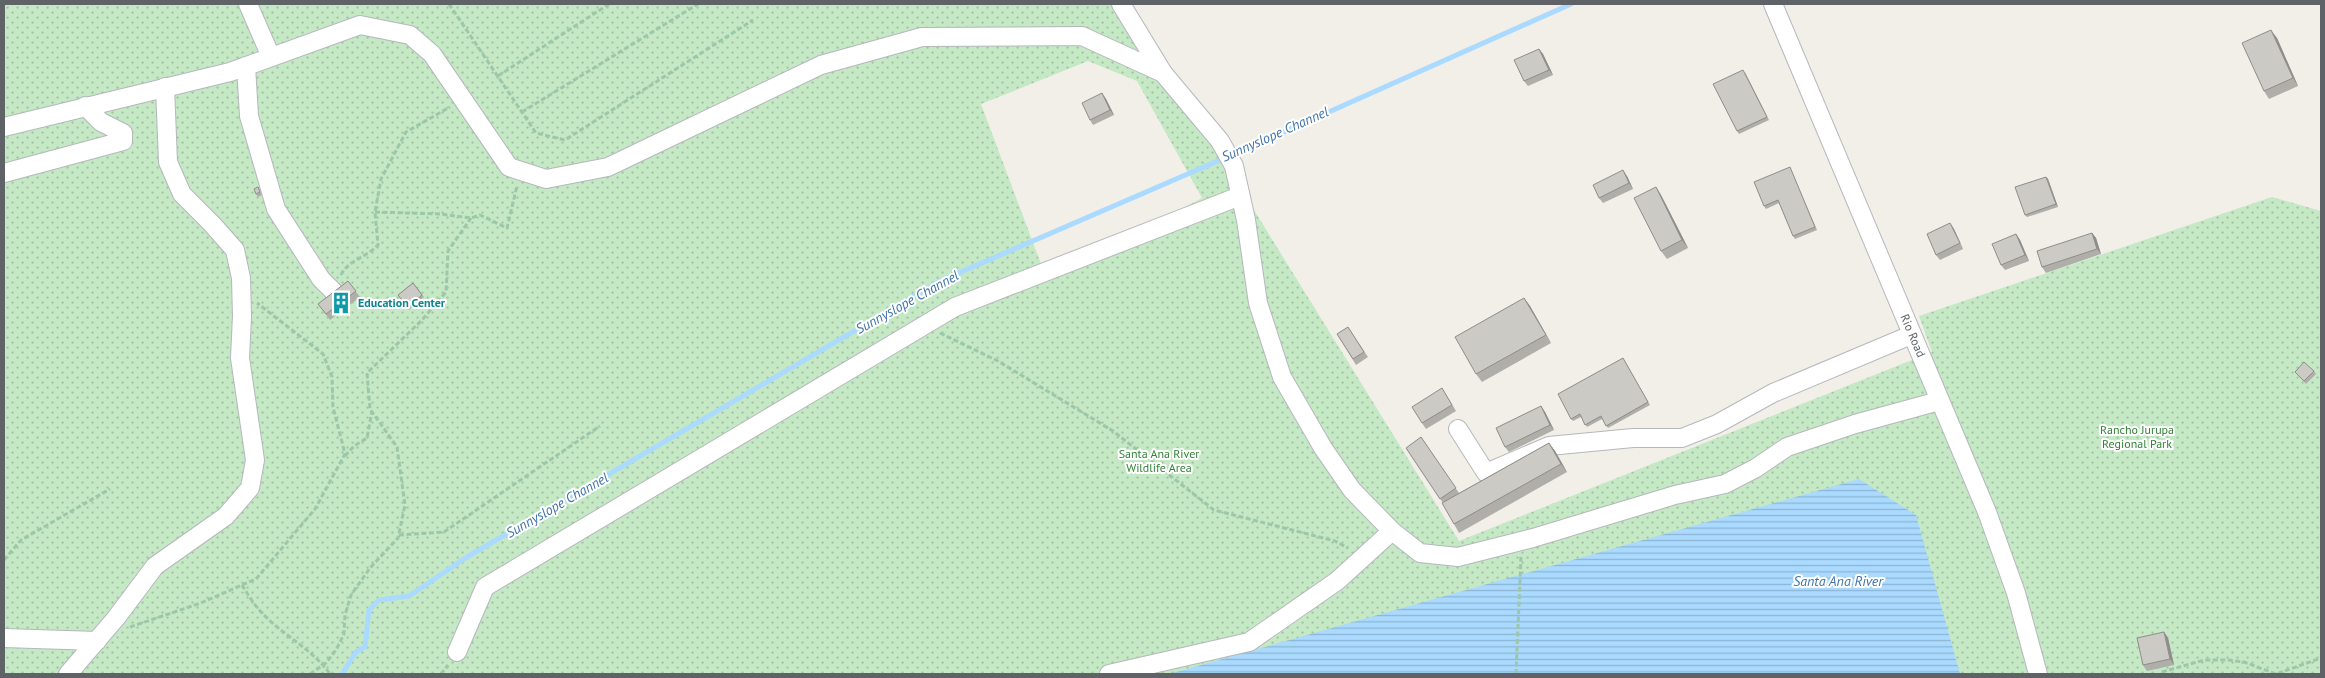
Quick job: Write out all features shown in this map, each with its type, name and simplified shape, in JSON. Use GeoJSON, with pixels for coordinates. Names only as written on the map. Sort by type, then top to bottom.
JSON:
{"type":"FeatureCollection","features":[{"type":"Feature","properties":{"kind":"street"},"geometry":{"type":"LineString","coordinates":[[248,4],[271,57]]}},
{"type":"Feature","properties":{"kind":"street"},"geometry":{"type":"LineString","coordinates":[[1121,4],[1162,73],[1220,141],[1234,166],[1258,303],[1282,377],[1323,448],[1352,490],[1392,531],[1420,553],[1458,557],[1521,542],[1675,495],[1725,484],[1756,468],[1786,447],[1855,424],[1939,401]]}},
{"type":"Feature","properties":{"kind":"street","name":"Rio Road"},"geometry":{"type":"LineString","coordinates":[[1773,4],[1994,530],[2016,593],[2038,674]]}},
{"type":"Feature","properties":{"kind":"street"},"geometry":{"type":"LineString","coordinates":[[4,127],[246,66],[360,25],[410,35],[432,54],[509,166],[546,180],[608,167],[822,65],[922,37],[1082,36],[1162,73]]}},
{"type":"Feature","properties":{"kind":"street"},"geometry":{"type":"LineString","coordinates":[[246,66],[249,116],[276,209],[321,279],[340,298]]}},
{"type":"Feature","properties":{"kind":"street"},"geometry":{"type":"LineString","coordinates":[[68,674],[97,641],[155,566],[226,516],[250,488],[255,460],[240,358],[241,291],[235,250],[182,194],[168,162],[165,87]]}},
{"type":"Feature","properties":{"kind":"street"},"geometry":{"type":"LineString","coordinates":[[4,173],[124,141],[123,133],[101,122],[85,106]]}},
{"type":"Feature","properties":{"kind":"street"},"geometry":{"type":"LineString","coordinates":[[457,652],[485,587],[955,307],[1240,196]]}},
{"type":"Feature","properties":{"kind":"street"},"geometry":{"type":"LineString","coordinates":[[1458,429],[1486,474],[1549,446],[1633,438],[1682,438],[1717,424],[1773,393],[1911,335]]}},
{"type":"Feature","properties":{"kind":"street"},"geometry":{"type":"LineString","coordinates":[[1109,674],[1249,642],[1337,581],[1392,531]]}},
{"type":"Feature","properties":{"kind":"street"},"geometry":{"type":"LineString","coordinates":[[4,638],[97,641]]}},
{"type":"Feature","properties":{"kind":"path"},"geometry":{"type":"LineString","coordinates":[[449,4],[536,132],[565,140],[753,20]]}},
{"type":"Feature","properties":{"kind":"path"},"geometry":{"type":"LineString","coordinates":[[498,76],[609,4]]}},
{"type":"Feature","properties":{"kind":"path"},"geometry":{"type":"LineString","coordinates":[[522,112],[698,4]]}},
{"type":"Feature","properties":{"kind":"path"},"geometry":{"type":"LineString","coordinates":[[340,298],[339,279],[344,269],[378,245],[375,212],[381,179],[406,132],[448,108],[465,102]]}},
{"type":"Feature","properties":{"kind":"path"},"geometry":{"type":"LineString","coordinates":[[375,212],[440,214],[471,218],[480,215],[507,228],[521,171]]}},
{"type":"Feature","properties":{"kind":"path"},"geometry":{"type":"LineString","coordinates":[[310,674],[323,665],[336,650],[344,634],[345,615],[351,595],[370,568],[399,535],[405,505],[400,479],[401,460],[397,447],[370,409],[367,373],[422,320],[446,292],[448,251],[471,218]]}},
{"type":"Feature","properties":{"kind":"path"},"geometry":{"type":"LineString","coordinates":[[127,629],[201,603],[256,579],[315,509],[345,454],[333,407],[332,377],[322,354],[290,327],[241,291]]}},
{"type":"Feature","properties":{"kind":"path"},"geometry":{"type":"LineString","coordinates":[[924,326],[998,361],[1112,431],[1214,510],[1334,541],[1364,556]]}},
{"type":"Feature","properties":{"kind":"path"},"geometry":{"type":"LineString","coordinates":[[341,460],[354,446],[367,438],[372,412]]}},
{"type":"Feature","properties":{"kind":"path"},"geometry":{"type":"LineString","coordinates":[[399,535],[444,532],[600,426]]}},
{"type":"Feature","properties":{"kind":"path"},"geometry":{"type":"LineString","coordinates":[[4,560],[22,540],[110,489]]}},
{"type":"Feature","properties":{"kind":"path"},"geometry":{"type":"LineString","coordinates":[[1516,674],[1521,542]]}},
{"type":"Feature","properties":{"kind":"path"},"geometry":{"type":"LineString","coordinates":[[242,586],[262,614],[323,665],[330,674]]}},
{"type":"Feature","properties":{"kind":"path"},"geometry":{"type":"LineString","coordinates":[[2162,672],[2204,660],[2228,660],[2244,662],[2276,674],[2321,658]]}},
{"type":"Feature","properties":{"kind":"green space"},"geometry":{"type":"Polygon","coordinates":[[[4,4],[1118,4],[1234,178],[1459,541],[1932,352],[1919,316],[2272,197],[2321,211],[2321,674],[4,674],[4,4]],[[1088,61],[981,104],[1047,280],[1202,198],[1137,81],[1088,61]]]}},
{"type":"Feature","properties":{"kind":"water","name":"Santa Ana River"},"geometry":{"type":"Polygon","coordinates":[[[1859,479],[1916,515],[1960,674],[1169,674],[1859,479]]]}},
{"type":"Feature","properties":{"kind":"building"},"geometry":{"type":"Polygon","coordinates":[[[2271,30],[2293,78],[2264,91],[2242,43],[2271,30]]]}},
{"type":"Feature","properties":{"kind":"building"},"geometry":{"type":"Polygon","coordinates":[[[1539,49],[1549,70],[1524,81],[1514,60],[1539,49]]]}},
{"type":"Feature","properties":{"kind":"building"},"geometry":{"type":"Polygon","coordinates":[[[1743,70],[1767,117],[1737,131],[1713,84],[1743,70]]]}},
{"type":"Feature","properties":{"kind":"building"},"geometry":{"type":"Polygon","coordinates":[[[1102,93],[1110,110],[1090,120],[1082,103],[1102,93]]]}},
{"type":"Feature","properties":{"kind":"building"},"geometry":{"type":"Polygon","coordinates":[[[1790,167],[1815,227],[1793,236],[1778,200],[1764,206],[1754,182],[1790,167]]]}},
{"type":"Feature","properties":{"kind":"building"},"geometry":{"type":"Polygon","coordinates":[[[1623,170],[1629,183],[1599,198],[1593,185],[1623,170]]]}},
{"type":"Feature","properties":{"kind":"building"},"geometry":{"type":"Polygon","coordinates":[[[2046,177],[2056,204],[2025,215],[2015,187],[2046,177]]]}},
{"type":"Feature","properties":{"kind":"building"},"geometry":{"type":"Polygon","coordinates":[[[258,187],[260,192],[256,194],[254,189],[258,187]]]}},
{"type":"Feature","properties":{"kind":"building"},"geometry":{"type":"Polygon","coordinates":[[[1656,187],[1682,240],[1661,251],[1634,198],[1656,187]]]}},
{"type":"Feature","properties":{"kind":"building"},"geometry":{"type":"Polygon","coordinates":[[[1950,223],[1960,243],[1936,255],[1927,234],[1950,223]]]}},
{"type":"Feature","properties":{"kind":"building"},"geometry":{"type":"Polygon","coordinates":[[[2092,233],[2097,249],[2042,267],[2037,251],[2092,233]]]}},
{"type":"Feature","properties":{"kind":"building"},"geometry":{"type":"Polygon","coordinates":[[[2016,234],[2025,255],[2001,265],[1992,244],[2016,234]]]}},
{"type":"Feature","properties":{"kind":"building"},"geometry":{"type":"Polygon","coordinates":[[[348,281],[356,291],[326,314],[318,304],[348,281]]]}},
{"type":"Feature","properties":{"kind":"building"},"geometry":{"type":"Polygon","coordinates":[[[413,283],[422,295],[407,307],[398,295],[413,283]]]}},
{"type":"Feature","properties":{"kind":"building"},"geometry":{"type":"Polygon","coordinates":[[[1524,298],[1546,335],[1476,374],[1455,337],[1524,298]]]}},
{"type":"Feature","properties":{"kind":"building"},"geometry":{"type":"Polygon","coordinates":[[[1348,327],[1364,352],[1353,359],[1337,334],[1348,327]]]}},
{"type":"Feature","properties":{"kind":"building"},"geometry":{"type":"Polygon","coordinates":[[[1623,358],[1648,402],[1606,426],[1601,416],[1585,425],[1580,414],[1571,419],[1558,394],[1623,358]]]}},
{"type":"Feature","properties":{"kind":"building"},"geometry":{"type":"Polygon","coordinates":[[[2304,362],[2314,371],[2304,381],[2295,372],[2304,362]]]}},
{"type":"Feature","properties":{"kind":"building"},"geometry":{"type":"Polygon","coordinates":[[[1442,388],[1452,405],[1422,423],[1412,407],[1442,388]]]}},
{"type":"Feature","properties":{"kind":"building"},"geometry":{"type":"Polygon","coordinates":[[[1541,406],[1550,425],[1505,447],[1496,428],[1541,406]]]}},
{"type":"Feature","properties":{"kind":"building"},"geometry":{"type":"Polygon","coordinates":[[[1421,437],[1456,488],[1440,499],[1406,448],[1421,437]]]}},
{"type":"Feature","properties":{"kind":"building"},"geometry":{"type":"Polygon","coordinates":[[[1549,443],[1561,464],[1454,524],[1442,503],[1549,443]]]}},
{"type":"Feature","properties":{"kind":"building"},"geometry":{"type":"Polygon","coordinates":[[[2164,632],[2170,659],[2143,665],[2137,638],[2164,632]]]}},
{"type":"Feature","properties":{"kind":"waterway","name":"Sunnyslope Channel"},"geometry":{"type":"LineString","coordinates":[[342,674],[356,652],[365,647],[369,610],[379,600],[409,596],[467,557],[940,281],[1264,141],[1571,4]]}},
{"type":"Feature","properties":{"kind":"place","name":"Education Center"},"geometry":{"type":"Point","coordinates":[341,303]}},
{"type":"Feature","properties":{"kind":"park label","name":"Rancho Jurupa Regional Park"},"geometry":{"type":"Point","coordinates":[2137,437]}},
{"type":"Feature","properties":{"kind":"park label","name":"Santa Ana River Wildlife Area"},"geometry":{"type":"Point","coordinates":[1159,461]}}]}
